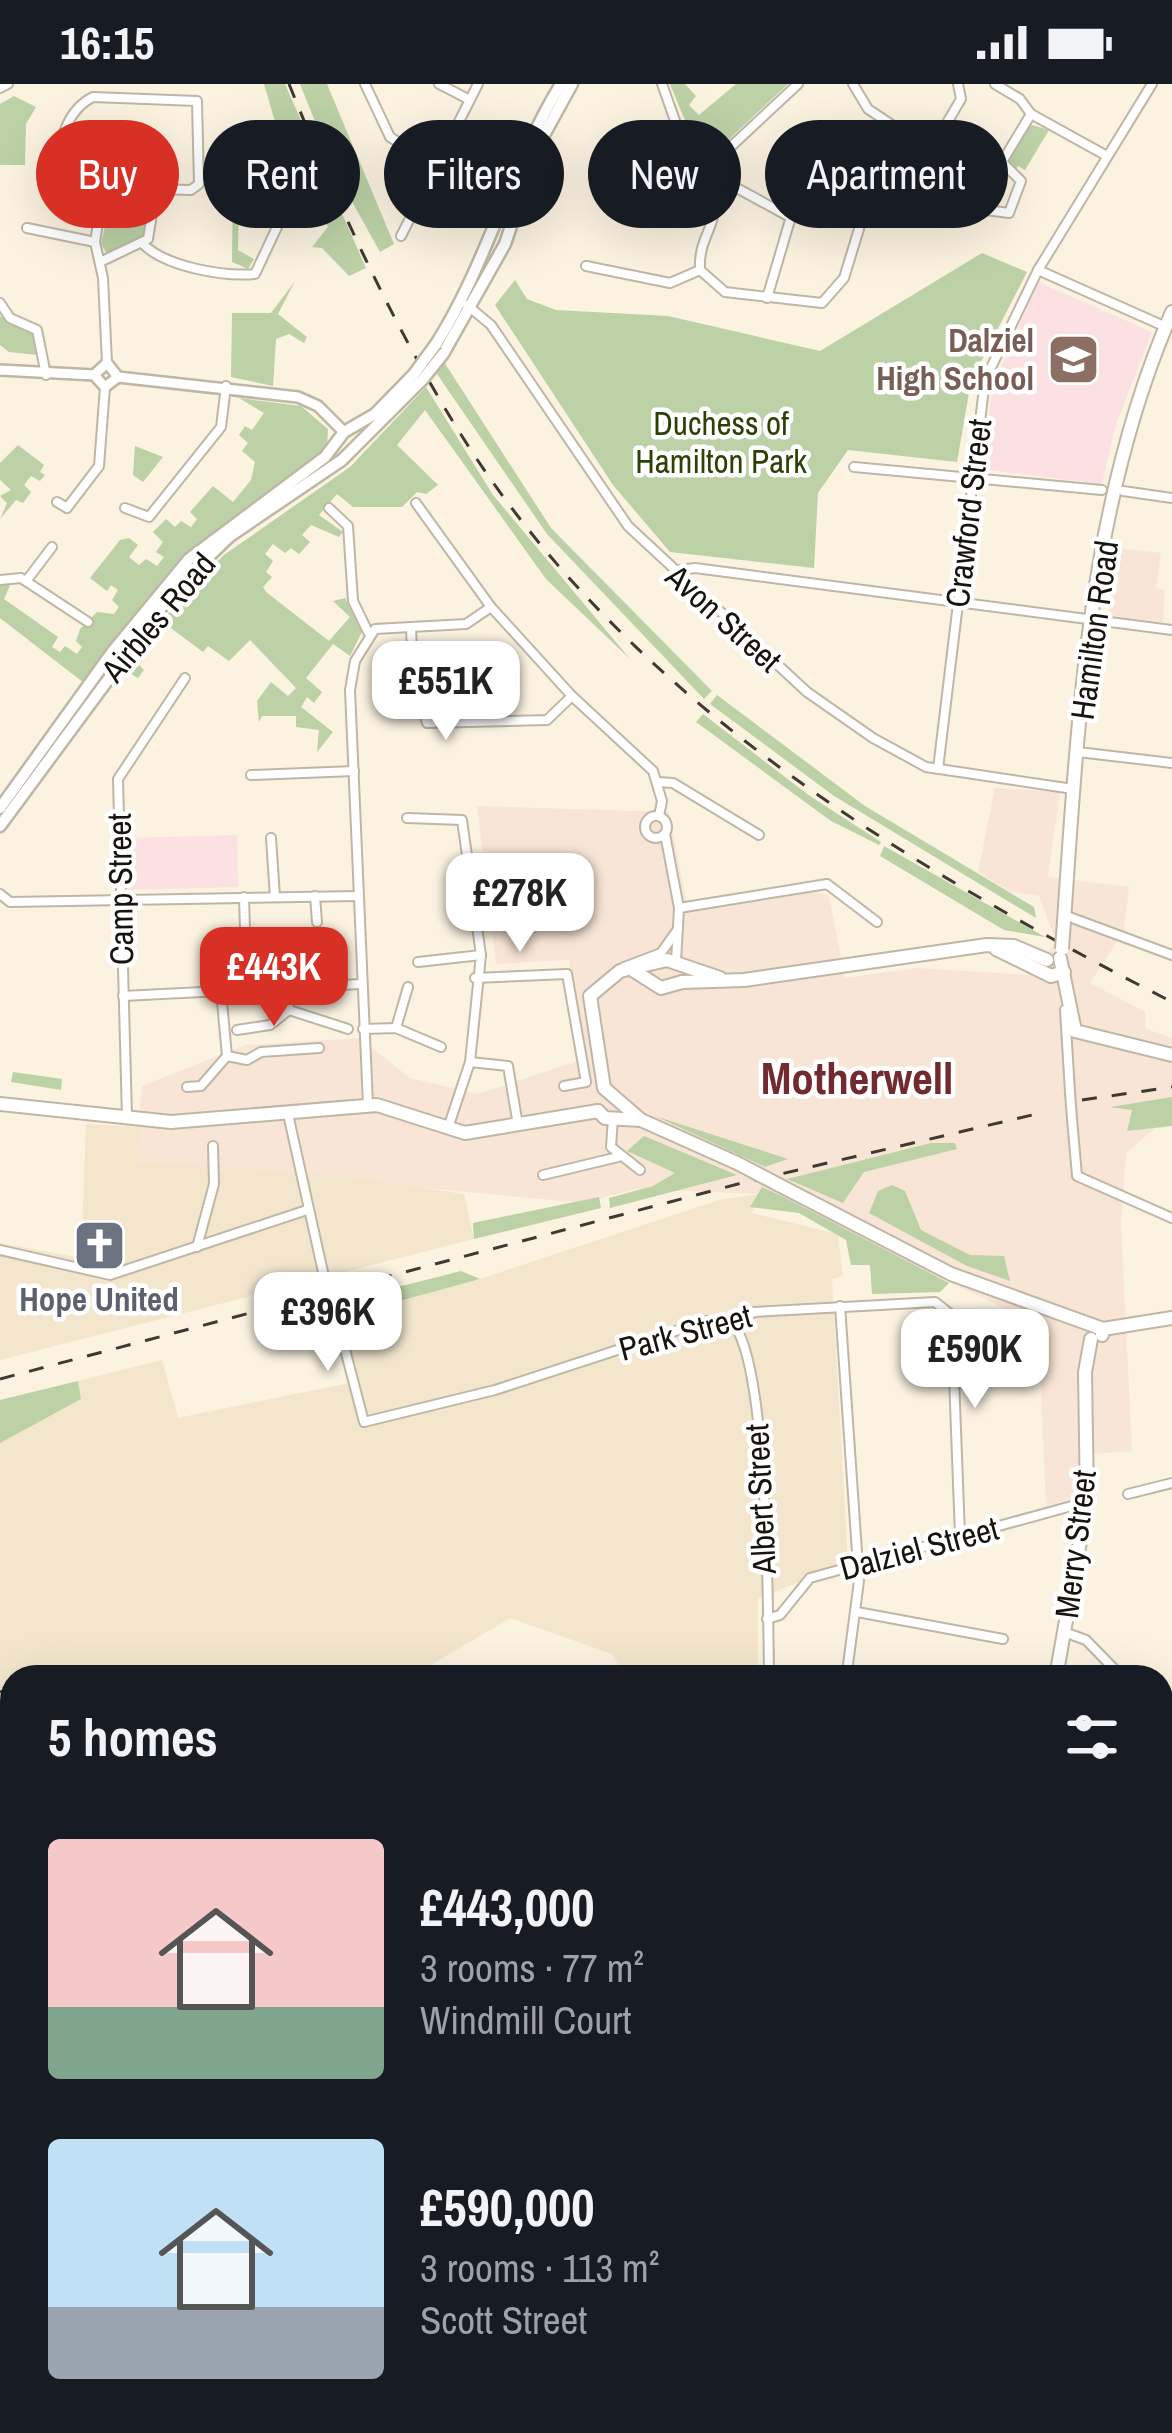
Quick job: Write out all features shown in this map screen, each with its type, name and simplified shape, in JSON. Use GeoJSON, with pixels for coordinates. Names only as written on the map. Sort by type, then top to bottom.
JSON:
{"type":"FeatureCollection","features":[{"type":"Feature","properties":{"kind":"main road","name":"Airbles Road"},"geometry":{"type":"LineString","coordinates":[[468,305],[527,145],[561,84]]}},
{"type":"Feature","properties":{"kind":"main road","name":"Airbles Road"},"geometry":{"type":"LineString","coordinates":[[0,808],[175,574],[226,527],[349,439],[418,376],[440,349],[505,244],[538,146],[572,84]]}},
{"type":"Feature","properties":{"kind":"main road","name":"Hamilton Road"},"geometry":{"type":"LineString","coordinates":[[1172,312],[1120,449],[1094,620],[1073,789],[1064,918],[1055,964],[1075,1031],[1172,1055]]}},
{"type":"Feature","properties":{"kind":"main road","name":"Airbles Road"},"geometry":{"type":"LineString","coordinates":[[0,826],[175,589],[230,536],[322,475],[349,439]]}},
{"type":"Feature","properties":{"kind":"main road"},"geometry":{"type":"LineString","coordinates":[[615,1117],[588,1005],[596,988],[625,970],[680,970],[731,981],[987,946],[1015,946],[1055,964]]}},
{"type":"Feature","properties":{"kind":"main road"},"geometry":{"type":"LineString","coordinates":[[654,972],[668,990],[680,970]]}},
{"type":"Feature","properties":{"kind":"main road"},"geometry":{"type":"LineString","coordinates":[[598,1111],[613,1098]]}},
{"type":"Feature","properties":{"kind":"main road"},"geometry":{"type":"LineString","coordinates":[[613,1098],[641,1120],[736,1163],[951,1274],[1067,1313],[1093,1331],[1172,1318]]}},
{"type":"Feature","properties":{"kind":"main road"},"geometry":{"type":"LineString","coordinates":[[0,1105],[127,1120],[393,1107],[465,1133],[598,1111],[641,1120]]}},
{"type":"Feature","properties":{"kind":"main road","name":"Merry Street"},"geometry":{"type":"LineString","coordinates":[[1058,1665],[1087,1502],[1085,1372],[1093,1331]]}},
{"type":"Feature","properties":{"kind":"street"},"geometry":{"type":"LineString","coordinates":[[0,88],[8,84]]}},
{"type":"Feature","properties":{"kind":"street"},"geometry":{"type":"LineString","coordinates":[[365,84],[384,124]]}},
{"type":"Feature","properties":{"kind":"street"},"geometry":{"type":"LineString","coordinates":[[440,84],[468,99]]}},
{"type":"Feature","properties":{"kind":"street"},"geometry":{"type":"LineString","coordinates":[[458,120],[478,84]]}},
{"type":"Feature","properties":{"kind":"street"},"geometry":{"type":"LineString","coordinates":[[662,84],[677,120]]}},
{"type":"Feature","properties":{"kind":"street"},"geometry":{"type":"LineString","coordinates":[[741,131],[799,84]]}},
{"type":"Feature","properties":{"kind":"street"},"geometry":{"type":"LineString","coordinates":[[853,84],[868,109],[884,120]]}},
{"type":"Feature","properties":{"kind":"street"},"geometry":{"type":"LineString","coordinates":[[949,120],[961,99],[958,84]]}},
{"type":"Feature","properties":{"kind":"street"},"geometry":{"type":"LineString","coordinates":[[995,84],[1020,99],[1031,114],[1107,155]]}},
{"type":"Feature","properties":{"kind":"street","name":"Crawford Street"},"geometry":{"type":"LineString","coordinates":[[938,770],[985,380],[1038,270],[1152,84]]}},
{"type":"Feature","properties":{"kind":"street"},"geometry":{"type":"LineString","coordinates":[[0,370],[94,375],[106,363],[95,242],[103,188],[62,178],[56,171],[61,136],[82,102],[93,97],[197,101],[199,184],[191,190],[156,189],[151,232],[143,244],[100,262]]}},
{"type":"Feature","properties":{"kind":"street"},"geometry":{"type":"LineString","coordinates":[[1008,152],[1031,114]]}},
{"type":"Feature","properties":{"kind":"street"},"geometry":{"type":"LineString","coordinates":[[1008,168],[1021,181],[1008,213]]}},
{"type":"Feature","properties":{"kind":"street"},"geometry":{"type":"LineString","coordinates":[[27,228],[95,242]]}},
{"type":"Feature","properties":{"kind":"street"},"geometry":{"type":"LineString","coordinates":[[143,244],[159,257],[196,267],[255,274],[277,228]]}},
{"type":"Feature","properties":{"kind":"street"},"geometry":{"type":"LineString","coordinates":[[400,236],[404,228]]}},
{"type":"Feature","properties":{"kind":"street"},"geometry":{"type":"LineString","coordinates":[[708,228],[700,250],[700,270],[725,292],[822,303],[844,278],[859,229]]}},
{"type":"Feature","properties":{"kind":"street"},"geometry":{"type":"LineString","coordinates":[[767,298],[782,258],[786,228]]}},
{"type":"Feature","properties":{"kind":"street"},"geometry":{"type":"LineString","coordinates":[[586,266],[670,284],[700,270]]}},
{"type":"Feature","properties":{"kind":"street"},"geometry":{"type":"LineString","coordinates":[[1038,270],[1166,327]]}},
{"type":"Feature","properties":{"kind":"street"},"geometry":{"type":"LineString","coordinates":[[0,304],[10,318],[37,330],[46,375]]}},
{"type":"Feature","properties":{"kind":"street","name":"Avon Street"},"geometry":{"type":"LineString","coordinates":[[468,305],[491,325],[615,511],[672,572],[807,692],[890,749],[938,770],[1073,789]]}},
{"type":"Feature","properties":{"kind":"street"},"geometry":{"type":"LineString","coordinates":[[106,363],[116,367],[118,377]]}},
{"type":"Feature","properties":{"kind":"street"},"geometry":{"type":"LineString","coordinates":[[57,502],[67,508],[99,466],[105,388],[94,375]]}},
{"type":"Feature","properties":{"kind":"street"},"geometry":{"type":"LineString","coordinates":[[105,388],[118,377],[298,397],[318,406],[349,439]]}},
{"type":"Feature","properties":{"kind":"street"},"geometry":{"type":"LineString","coordinates":[[125,508],[149,517],[221,427],[226,386]]}},
{"type":"Feature","properties":{"kind":"street"},"geometry":{"type":"LineString","coordinates":[[854,467],[1102,490]]}},
{"type":"Feature","properties":{"kind":"street"},"geometry":{"type":"LineString","coordinates":[[1123,491],[1172,498]]}},
{"type":"Feature","properties":{"kind":"street"},"geometry":{"type":"LineString","coordinates":[[416,503],[491,607],[658,782],[674,783],[759,835]]}},
{"type":"Feature","properties":{"kind":"street"},"geometry":{"type":"LineString","coordinates":[[329,508],[348,526],[353,602],[368,633]]}},
{"type":"Feature","properties":{"kind":"street"},"geometry":{"type":"LineString","coordinates":[[27,580],[52,547]]}},
{"type":"Feature","properties":{"kind":"street"},"geometry":{"type":"LineString","coordinates":[[672,572],[695,568],[1172,630]]}},
{"type":"Feature","properties":{"kind":"street"},"geometry":{"type":"LineString","coordinates":[[0,580],[27,580],[88,622]]}},
{"type":"Feature","properties":{"kind":"street"},"geometry":{"type":"LineString","coordinates":[[368,633],[466,624],[491,607]]}},
{"type":"Feature","properties":{"kind":"street"},"geometry":{"type":"LineString","coordinates":[[411,627],[413,680],[427,723],[547,719],[572,696]]}},
{"type":"Feature","properties":{"kind":"street"},"geometry":{"type":"LineString","coordinates":[[368,633],[350,690],[368,1106]]}},
{"type":"Feature","properties":{"kind":"street","name":"Camp Street"},"geometry":{"type":"LineString","coordinates":[[127,1120],[118,778],[184,679]]}},
{"type":"Feature","properties":{"kind":"street"},"geometry":{"type":"LineString","coordinates":[[1078,752],[1172,763]]}},
{"type":"Feature","properties":{"kind":"street"},"geometry":{"type":"LineString","coordinates":[[250,775],[354,771]]}},
{"type":"Feature","properties":{"kind":"street"},"geometry":{"type":"LineString","coordinates":[[658,782],[659,816],[667,824],[679,908],[680,970]]}},
{"type":"Feature","properties":{"kind":"street"},"geometry":{"type":"LineString","coordinates":[[659,816],[646,821],[646,832],[655,838],[665,834]]}},
{"type":"Feature","properties":{"kind":"street"},"geometry":{"type":"LineString","coordinates":[[407,818],[462,820],[481,956],[475,978],[470,1062],[448,1129]]}},
{"type":"Feature","properties":{"kind":"street"},"geometry":{"type":"LineString","coordinates":[[271,838],[274,896]]}},
{"type":"Feature","properties":{"kind":"street"},"geometry":{"type":"LineString","coordinates":[[679,908],[827,884],[877,922]]}},
{"type":"Feature","properties":{"kind":"street"},"geometry":{"type":"LineString","coordinates":[[0,894],[10,902],[358,896]]}},
{"type":"Feature","properties":{"kind":"street"},"geometry":{"type":"LineString","coordinates":[[315,896],[317,922]]}},
{"type":"Feature","properties":{"kind":"street"},"geometry":{"type":"LineString","coordinates":[[244,897],[245,930]]}},
{"type":"Feature","properties":{"kind":"street"},"geometry":{"type":"LineString","coordinates":[[1064,918],[1172,955]]}},
{"type":"Feature","properties":{"kind":"street"},"geometry":{"type":"LineString","coordinates":[[625,970],[661,953],[678,928]]}},
{"type":"Feature","properties":{"kind":"street"},"geometry":{"type":"LineString","coordinates":[[418,962],[481,956]]}},
{"type":"Feature","properties":{"kind":"street"},"geometry":{"type":"LineString","coordinates":[[1055,964],[1064,994],[1077,1176],[1172,1218]]}},
{"type":"Feature","properties":{"kind":"street"},"geometry":{"type":"LineString","coordinates":[[475,978],[567,974],[586,1082],[564,1086]]}},
{"type":"Feature","properties":{"kind":"street"},"geometry":{"type":"LineString","coordinates":[[123,996],[361,984]]}},
{"type":"Feature","properties":{"kind":"street"},"geometry":{"type":"LineString","coordinates":[[286,988],[289,1010]]}},
{"type":"Feature","properties":{"kind":"street"},"geometry":{"type":"LineString","coordinates":[[396,1028],[408,988]]}},
{"type":"Feature","properties":{"kind":"street"},"geometry":{"type":"LineString","coordinates":[[187,1087],[201,1086],[227,1056],[221,991]]}},
{"type":"Feature","properties":{"kind":"street"},"geometry":{"type":"LineString","coordinates":[[289,1010],[348,1029]]}},
{"type":"Feature","properties":{"kind":"street"},"geometry":{"type":"LineString","coordinates":[[237,1030],[270,1025],[289,1010]]}},
{"type":"Feature","properties":{"kind":"street"},"geometry":{"type":"LineString","coordinates":[[428,1041],[433,1025]]}},
{"type":"Feature","properties":{"kind":"street"},"geometry":{"type":"LineString","coordinates":[[362,1029],[396,1028],[441,1047]]}},
{"type":"Feature","properties":{"kind":"street"},"geometry":{"type":"LineString","coordinates":[[227,1056],[247,1060],[261,1052],[319,1048]]}},
{"type":"Feature","properties":{"kind":"street"},"geometry":{"type":"LineString","coordinates":[[470,1062],[508,1066],[518,1125]]}},
{"type":"Feature","properties":{"kind":"street"},"geometry":{"type":"LineString","coordinates":[[0,1250],[110,1275],[307,1210],[288,1114]]}},
{"type":"Feature","properties":{"kind":"street"},"geometry":{"type":"LineString","coordinates":[[615,1117],[609,1140],[618,1157],[640,1170]]}},
{"type":"Feature","properties":{"kind":"street"},"geometry":{"type":"LineString","coordinates":[[197,1247],[214,1184],[213,1146]]}},
{"type":"Feature","properties":{"kind":"street"},"geometry":{"type":"LineString","coordinates":[[543,1174],[618,1157]]}},
{"type":"Feature","properties":{"kind":"street","name":"Park Street"},"geometry":{"type":"LineString","coordinates":[[307,1210],[364,1422],[495,1390],[706,1321],[734,1325],[754,1312],[887,1301],[943,1306],[952,1324],[961,1536]]}},
{"type":"Feature","properties":{"kind":"street"},"geometry":{"type":"LineString","coordinates":[[840,1306],[859,1581],[848,1665]]}},
{"type":"Feature","properties":{"kind":"street","name":"Albert Street"},"geometry":{"type":"LineString","coordinates":[[734,1325],[748,1349],[754,1398],[769,1665]]}},
{"type":"Feature","properties":{"kind":"street"},"geometry":{"type":"LineString","coordinates":[[1128,1494],[1172,1483]]}},
{"type":"Feature","properties":{"kind":"street","name":"Dalziel Street"},"geometry":{"type":"LineString","coordinates":[[767,1619],[780,1616],[810,1578],[1087,1502]]}},
{"type":"Feature","properties":{"kind":"street"},"geometry":{"type":"LineString","coordinates":[[857,1612],[1003,1639]]}},
{"type":"Feature","properties":{"kind":"street"},"geometry":{"type":"LineString","coordinates":[[1064,1632],[1086,1640],[1110,1665]]}},
{"type":"Feature","properties":{"kind":"shaded area","name":"Dalziel High School"},"geometry":{"type":"Polygon","coordinates":[[[1038,282],[1152,332],[1115,427],[1102,484],[980,469],[993,386],[1038,282]]]}},
{"type":"Feature","properties":{"kind":"shaded area"},"geometry":{"type":"Polygon","coordinates":[[[1117,548],[1161,553],[1156,588],[1165,590],[1163,622],[1108,617],[1117,548]]]}},
{"type":"Feature","properties":{"kind":"shaded area"},"geometry":{"type":"Polygon","coordinates":[[[995,788],[1060,792],[1048,877],[1129,887],[1124,931],[1090,983],[1145,1012],[1146,1029],[1172,1038],[1172,1114],[1126,1153],[1121,1224],[1132,1451],[1080,1455],[1083,1495],[1046,1506],[1038,1324],[761,1194],[636,1189],[584,1203],[136,1161],[142,1086],[245,1045],[360,1038],[410,1078],[478,1094],[578,1061],[569,960],[496,964],[477,806],[669,812],[688,910],[813,891],[829,896],[845,978],[917,968],[1029,975],[1056,942],[1039,896],[1009,891],[978,872],[995,788]]]}},
{"type":"Feature","properties":{"kind":"shaded area"},"geometry":{"type":"Polygon","coordinates":[[[237,835],[238,887],[127,890],[125,838],[237,835]]]}},
{"type":"Feature","properties":{"kind":"shaded area"},"geometry":{"type":"Polygon","coordinates":[[[86,1124],[139,1127],[136,1161],[339,1176],[464,1194],[474,1239],[0,1360],[0,1243],[81,1258],[86,1124]]]}},
{"type":"Feature","properties":{"kind":"shaded area"},"geometry":{"type":"Polygon","coordinates":[[[761,1194],[752,1213],[838,1234],[843,1276],[832,1279],[848,1562],[758,1599],[758,1665],[618,1665],[612,1654],[510,1618],[431,1665],[0,1665],[0,1400],[162,1360],[178,1418],[349,1383],[341,1317],[480,1279],[719,1200],[761,1194]]]}},
{"type":"Feature","properties":{"kind":"green space"},"geometry":{"type":"Polygon","coordinates":[[[264,84],[285,84],[301,120],[275,120],[264,84]]]}},
{"type":"Feature","properties":{"kind":"green space"},"geometry":{"type":"Polygon","coordinates":[[[300,84],[327,84],[342,120],[314,120],[300,84]]]}},
{"type":"Feature","properties":{"kind":"green space"},"geometry":{"type":"Polygon","coordinates":[[[670,84],[685,84],[696,96],[689,105],[699,115],[736,84],[788,84],[741,128],[741,120],[685,120],[670,84]]]}},
{"type":"Feature","properties":{"kind":"green space"},"geometry":{"type":"Polygon","coordinates":[[[14,96],[36,107],[26,124],[25,165],[0,165],[0,104],[14,96]]]}},
{"type":"Feature","properties":{"kind":"green space"},"geometry":{"type":"Polygon","coordinates":[[[1029,124],[1049,130],[1025,170],[1018,166],[1014,172],[1008,157],[1029,124]]]}},
{"type":"Feature","properties":{"kind":"green space"},"geometry":{"type":"Polygon","coordinates":[[[360,163],[394,244],[380,252],[360,216],[360,163]]]}},
{"type":"Feature","properties":{"kind":"green space"},"geometry":{"type":"Polygon","coordinates":[[[105,228],[147,228],[146,234],[109,257],[101,244],[105,228]]]}},
{"type":"Feature","properties":{"kind":"green space"},"geometry":{"type":"Polygon","coordinates":[[[232,228],[238,228],[238,250],[254,259],[248,269],[232,262],[232,228]]]}},
{"type":"Feature","properties":{"kind":"green space"},"geometry":{"type":"Polygon","coordinates":[[[327,228],[348,228],[366,268],[349,276],[322,248],[312,247],[327,228]]]}},
{"type":"Feature","properties":{"kind":"green space","name":"Duchess of Hamilton Park"},"geometry":{"type":"Polygon","coordinates":[[[982,253],[1027,272],[971,381],[957,462],[848,450],[818,493],[814,568],[670,552],[613,485],[495,305],[515,280],[527,299],[556,310],[668,316],[820,351],[982,253]]]}},
{"type":"Feature","properties":{"kind":"green space"},"geometry":{"type":"Polygon","coordinates":[[[295,281],[278,314],[307,337],[304,343],[289,334],[276,339],[273,386],[231,377],[232,313],[271,313],[295,281]]]}},
{"type":"Feature","properties":{"kind":"green space"},"geometry":{"type":"Polygon","coordinates":[[[0,316],[33,334],[37,355],[9,352],[0,345],[0,316]]]}},
{"type":"Feature","properties":{"kind":"green space"},"geometry":{"type":"Polygon","coordinates":[[[444,362],[551,528],[712,691],[704,699],[547,534],[437,374],[444,362]]]}},
{"type":"Feature","properties":{"kind":"green space"},"geometry":{"type":"Polygon","coordinates":[[[426,387],[493,495],[630,659],[546,579],[425,410],[397,445],[438,485],[426,494],[417,492],[402,507],[353,507],[337,494],[319,515],[343,532],[339,537],[311,525],[302,535],[310,542],[299,554],[291,548],[285,553],[273,544],[265,554],[273,561],[266,572],[272,577],[263,587],[266,592],[329,641],[350,617],[333,601],[345,598],[362,632],[350,656],[333,644],[306,678],[322,692],[314,703],[307,697],[301,707],[333,732],[317,752],[319,730],[296,727],[296,716],[262,716],[259,722],[257,701],[271,682],[288,696],[296,688],[250,640],[229,661],[208,646],[203,652],[168,626],[139,665],[144,670],[138,678],[124,670],[180,598],[224,555],[350,467],[426,387]]]}},
{"type":"Feature","properties":{"kind":"green space"},"geometry":{"type":"Polygon","coordinates":[[[239,398],[301,406],[328,429],[327,447],[197,545],[84,683],[0,618],[0,586],[11,583],[4,599],[58,637],[52,647],[60,652],[65,646],[77,654],[82,647],[76,641],[80,629],[97,612],[114,614],[119,607],[112,600],[118,590],[111,585],[107,591],[90,578],[120,540],[129,538],[138,545],[129,557],[139,565],[146,559],[157,566],[164,557],[156,552],[163,542],[153,532],[166,519],[175,527],[181,521],[191,527],[197,519],[190,512],[213,486],[233,502],[251,480],[255,462],[242,451],[248,443],[239,435],[245,426],[252,430],[264,413],[239,398]]]}},
{"type":"Feature","properties":{"kind":"green space"},"geometry":{"type":"Polygon","coordinates":[[[18,445],[44,465],[40,472],[45,475],[40,481],[31,476],[24,485],[31,492],[23,503],[16,500],[0,519],[7,503],[0,496],[11,490],[0,480],[0,463],[18,445]]]}},
{"type":"Feature","properties":{"kind":"green space"},"geometry":{"type":"Polygon","coordinates":[[[135,446],[163,457],[143,482],[133,475],[135,446]]]}},
{"type":"Feature","properties":{"kind":"green space"},"geometry":{"type":"Polygon","coordinates":[[[717,695],[865,806],[1034,907],[1036,918],[834,796],[710,704],[717,695]]]}},
{"type":"Feature","properties":{"kind":"green space"},"geometry":{"type":"Polygon","coordinates":[[[703,714],[807,794],[881,842],[879,845],[831,821],[696,722],[703,714]]]}},
{"type":"Feature","properties":{"kind":"green space"},"geometry":{"type":"Polygon","coordinates":[[[884,846],[1045,937],[1004,930],[880,856],[884,846]]]}},
{"type":"Feature","properties":{"kind":"green space"},"geometry":{"type":"Polygon","coordinates":[[[13,1072],[62,1079],[61,1090],[11,1082],[13,1072]]]}},
{"type":"Feature","properties":{"kind":"green space"},"geometry":{"type":"Polygon","coordinates":[[[1172,1097],[1172,1126],[1127,1131],[1132,1110],[1110,1107],[1172,1097]]]}},
{"type":"Feature","properties":{"kind":"green space"},"geometry":{"type":"Polygon","coordinates":[[[655,1116],[788,1159],[765,1167],[655,1116]]]}},
{"type":"Feature","properties":{"kind":"green space"},"geometry":{"type":"Polygon","coordinates":[[[644,1136],[737,1175],[610,1208],[609,1198],[653,1186],[675,1173],[627,1151],[644,1136]]]}},
{"type":"Feature","properties":{"kind":"green space"},"geometry":{"type":"Polygon","coordinates":[[[931,1143],[955,1143],[957,1149],[864,1172],[843,1203],[787,1179],[931,1143]]]}},
{"type":"Feature","properties":{"kind":"green space"},"geometry":{"type":"Polygon","coordinates":[[[892,1185],[905,1191],[921,1230],[970,1255],[1004,1256],[1010,1281],[967,1266],[869,1213],[878,1191],[892,1185]]]}},
{"type":"Feature","properties":{"kind":"green space"},"geometry":{"type":"Polygon","coordinates":[[[762,1187],[949,1283],[940,1292],[872,1294],[870,1265],[851,1265],[846,1240],[799,1213],[750,1207],[762,1187]]]}},
{"type":"Feature","properties":{"kind":"green space"},"geometry":{"type":"Polygon","coordinates":[[[599,1197],[601,1208],[474,1239],[473,1223],[599,1197]]]}},
{"type":"Feature","properties":{"kind":"green space"},"geometry":{"type":"Polygon","coordinates":[[[461,1271],[480,1279],[341,1317],[342,1301],[461,1271]]]}},
{"type":"Feature","properties":{"kind":"green space"},"geometry":{"type":"Polygon","coordinates":[[[78,1381],[81,1399],[0,1443],[0,1400],[78,1381]]]}},
{"type":"Feature","properties":{"kind":"railway"},"geometry":{"type":"LineString","coordinates":[[289,84],[364,255],[452,420],[519,518],[595,606],[679,687],[770,760],[866,827],[966,890],[1172,1002]]}},
{"type":"Feature","properties":{"kind":"railway"},"geometry":{"type":"LineString","coordinates":[[1082,1100],[1172,1087]]}},
{"type":"Feature","properties":{"kind":"railway"},"geometry":{"type":"LineString","coordinates":[[0,1379],[738,1184],[1045,1112]]}},
{"type":"Feature","properties":{"kind":"place","name":"Dalziel High School"},"geometry":{"type":"Point","coordinates":[1073,359]}},
{"type":"Feature","properties":{"kind":"place","name":"Hope United"},"geometry":{"type":"Point","coordinates":[99,1245]}},
{"type":"Feature","properties":{"kind":"district","name":"Motherwell"},"geometry":{"type":"Point","coordinates":[857,1077]}}]}
